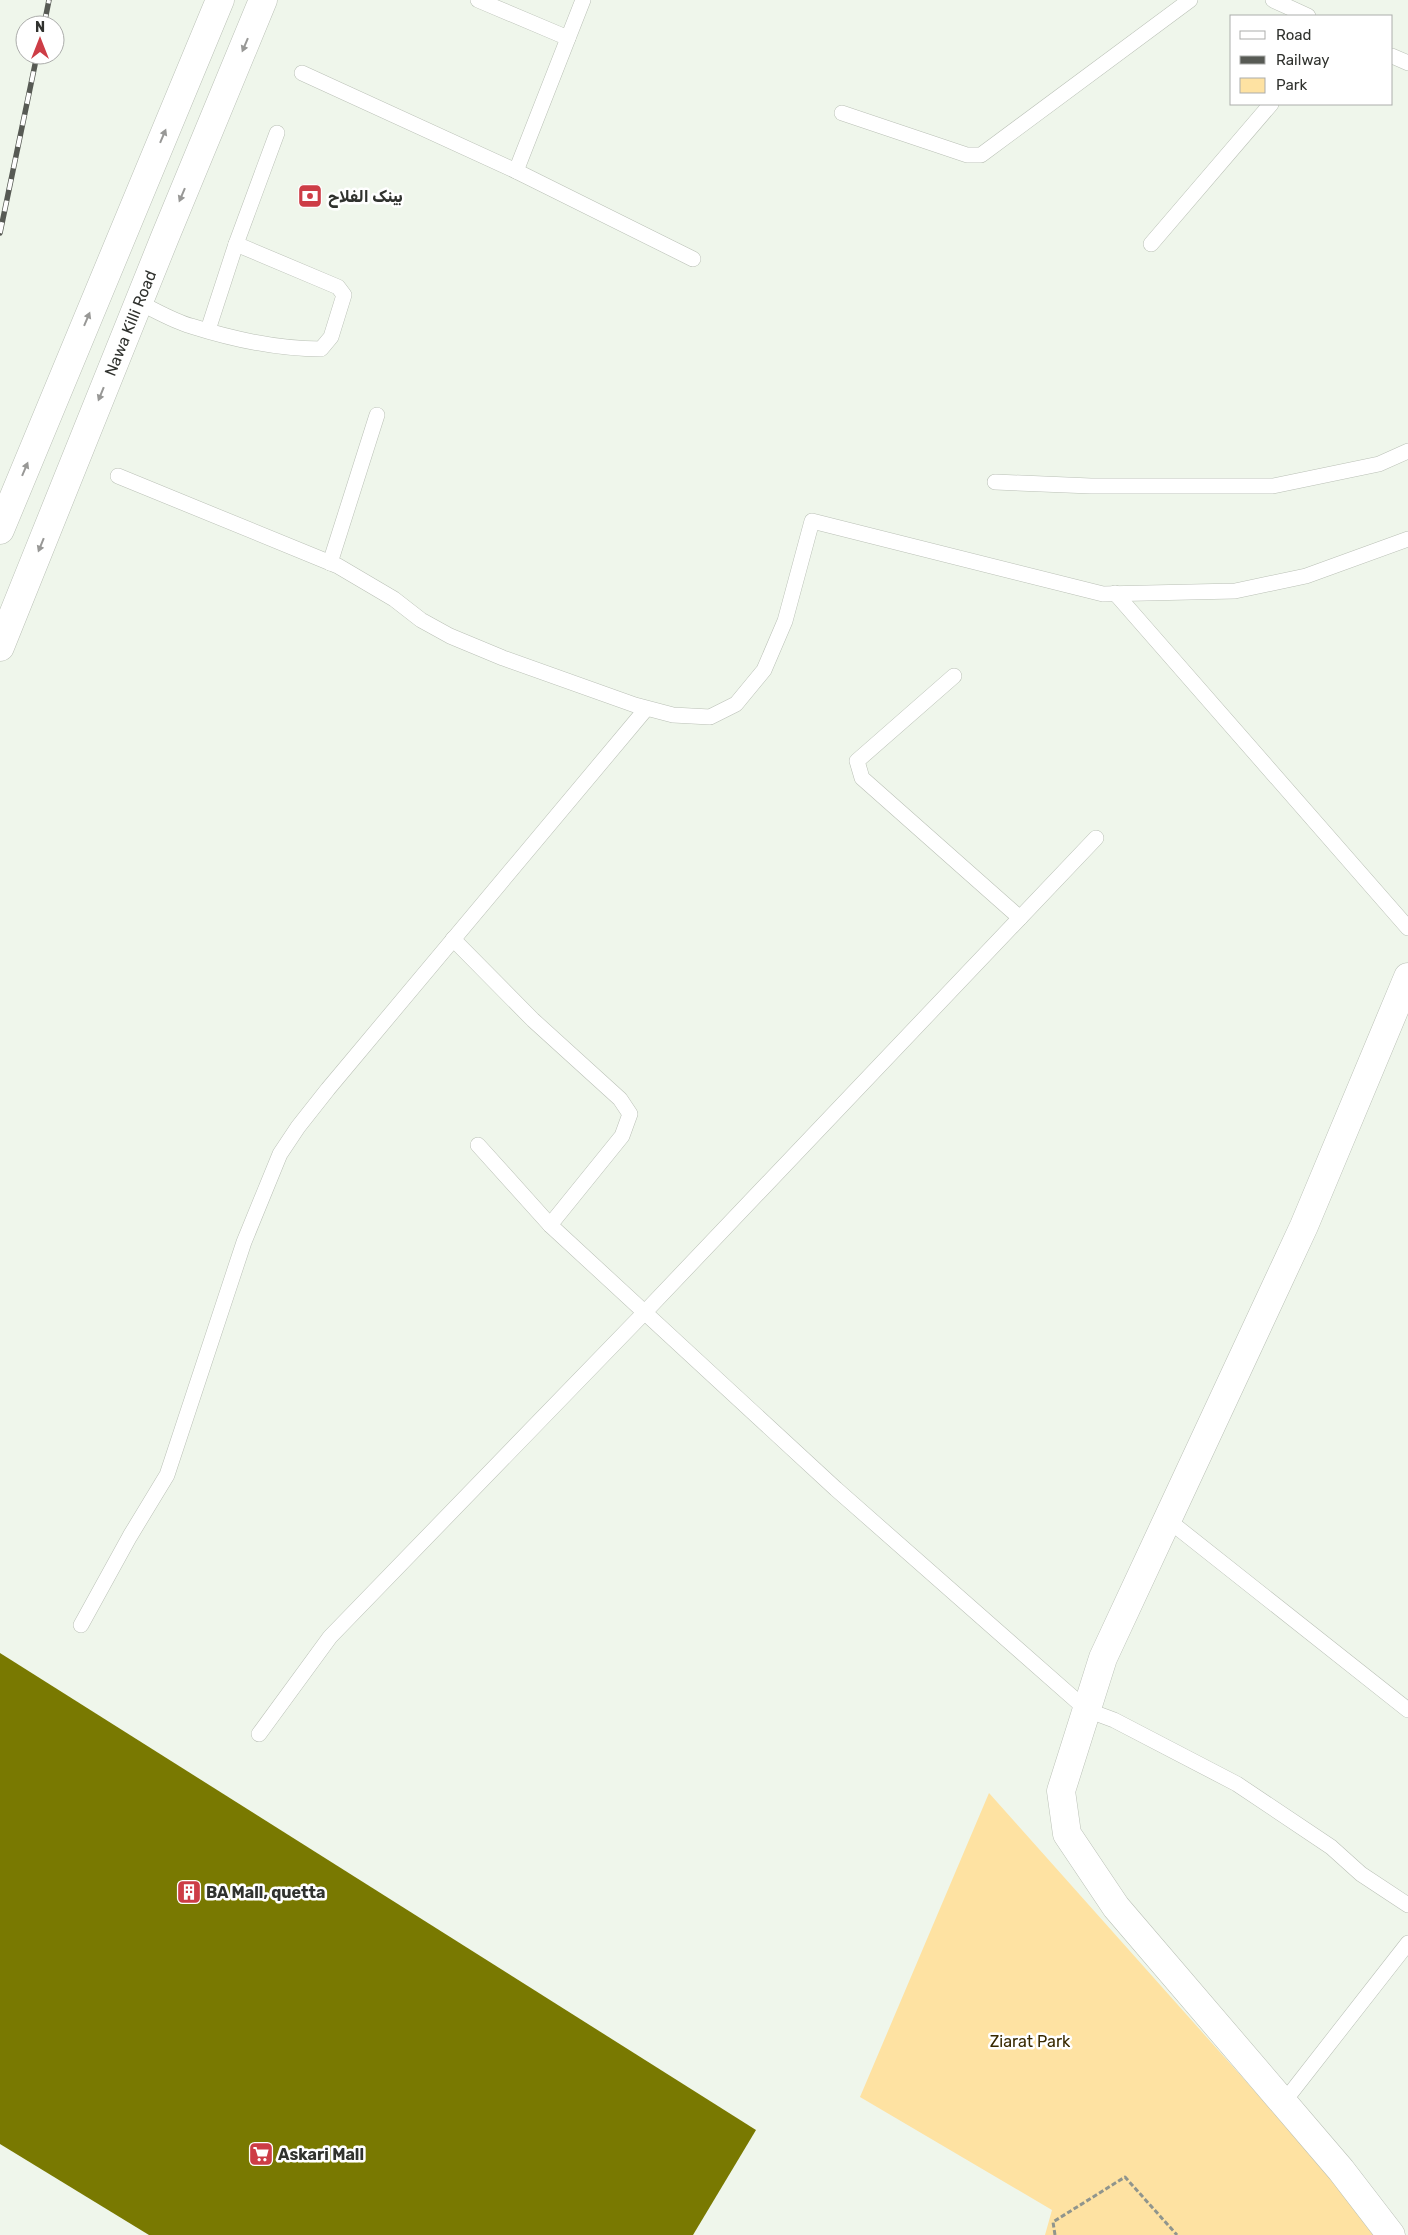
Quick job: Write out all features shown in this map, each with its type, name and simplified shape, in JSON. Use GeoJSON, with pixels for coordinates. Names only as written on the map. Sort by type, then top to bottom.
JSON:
{"type":"FeatureCollection","features":[{"type":"Feature","properties":{"kind":"street"},"geometry":{"type":"LineString","coordinates":[[0,530],[6,501],[220,0]]}},
{"type":"Feature","properties":{"kind":"street","name":"Nawa Killi Road"},"geometry":{"type":"LineString","coordinates":[[0,647],[138,302],[264,0]]}},
{"type":"Feature","properties":{"kind":"street"},"geometry":{"type":"LineString","coordinates":[[1391,2235],[1341,2170],[1116,1907],[1067,1834],[1061,1791],[1103,1658],[1304,1226],[1408,976]]}},
{"type":"Feature","properties":{"kind":"lane"},"geometry":{"type":"LineString","coordinates":[[478,0],[568,38]]}},
{"type":"Feature","properties":{"kind":"lane"},"geometry":{"type":"LineString","coordinates":[[516,171],[583,0]]}},
{"type":"Feature","properties":{"kind":"lane"},"geometry":{"type":"LineString","coordinates":[[842,113],[967,155],[981,155],[1190,0]]}},
{"type":"Feature","properties":{"kind":"lane"},"geometry":{"type":"LineString","coordinates":[[1273,0],[1306,15]]}},
{"type":"Feature","properties":{"kind":"lane"},"geometry":{"type":"LineString","coordinates":[[1393,56],[1408,63]]}},
{"type":"Feature","properties":{"kind":"lane"},"geometry":{"type":"LineString","coordinates":[[302,73],[516,171],[693,259]]}},
{"type":"Feature","properties":{"kind":"lane"},"geometry":{"type":"LineString","coordinates":[[1151,244],[1270,105]]}},
{"type":"Feature","properties":{"kind":"lane"},"geometry":{"type":"LineString","coordinates":[[208,330],[236,244],[278,133]]}},
{"type":"Feature","properties":{"kind":"lane"},"geometry":{"type":"LineString","coordinates":[[138,302],[190,326],[246,340],[301,349],[321,349],[332,337],[344,295],[338,287],[236,244]]}},
{"type":"Feature","properties":{"kind":"lane"},"geometry":{"type":"LineString","coordinates":[[330,563],[377,414]]}},
{"type":"Feature","properties":{"kind":"lane"},"geometry":{"type":"LineString","coordinates":[[995,482],[1091,486],[1273,486],[1379,464],[1408,451]]}},
{"type":"Feature","properties":{"kind":"lane"},"geometry":{"type":"LineString","coordinates":[[118,476],[330,563],[394,599],[421,620],[450,636],[503,658],[646,708],[673,715],[710,717],[736,704],[764,670],[784,621],[812,521],[1103,594],[1234,591],[1306,576],[1408,539]]}},
{"type":"Feature","properties":{"kind":"lane"},"geometry":{"type":"LineString","coordinates":[[1115,593],[1408,928]]}},
{"type":"Feature","properties":{"kind":"lane"},"geometry":{"type":"LineString","coordinates":[[954,676],[857,761],[862,778],[1020,918]]}},
{"type":"Feature","properties":{"kind":"lane"},"geometry":{"type":"LineString","coordinates":[[81,1625],[130,1536],[167,1475],[244,1242],[280,1154],[316,1104],[646,708]]}},
{"type":"Feature","properties":{"kind":"lane"},"geometry":{"type":"LineString","coordinates":[[259,1734],[330,1637],[645,1312],[1096,838]]}},
{"type":"Feature","properties":{"kind":"lane"},"geometry":{"type":"LineString","coordinates":[[453,939],[533,1020],[620,1099],[630,1114],[622,1136],[550,1225]]}},
{"type":"Feature","properties":{"kind":"lane"},"geometry":{"type":"LineString","coordinates":[[478,1145],[550,1225],[836,1489],[1087,1710],[1114,1720],[1237,1784],[1330,1847],[1361,1874],[1408,1906]]}},
{"type":"Feature","properties":{"kind":"lane"},"geometry":{"type":"LineString","coordinates":[[1168,1520],[1408,1710]]}},
{"type":"Feature","properties":{"kind":"lane"},"geometry":{"type":"LineString","coordinates":[[1283,2103],[1408,1943]]}},
{"type":"Feature","properties":{"kind":"path"},"geometry":{"type":"LineString","coordinates":[[1055,2235],[1053,2222],[1125,2177],[1177,2235]]}},
{"type":"Feature","properties":{"kind":"green space","name":"Ziarat Park"},"geometry":{"type":"Polygon","coordinates":[[[989,1793],[1350,2198],[1379,2235],[1045,2235],[1052,2210],[860,2097],[989,1793]]]}},
{"type":"Feature","properties":{"kind":"building","name":"BA Mall, quetta"},"geometry":{"type":"Polygon","coordinates":[[[0,1653],[756,2130],[693,2235],[149,2235],[0,2144],[0,1653]]]}},
{"type":"Feature","properties":{"kind":"railway"},"geometry":{"type":"LineString","coordinates":[[46,15],[49,0]]}},
{"type":"Feature","properties":{"kind":"railway"},"geometry":{"type":"LineString","coordinates":[[0,233],[35,65]]}},
{"type":"Feature","properties":{"kind":"place","name":"بینک الفلاح"},"geometry":{"type":"Point","coordinates":[310,196]}},
{"type":"Feature","properties":{"kind":"place","name":"BA Mall, quetta"},"geometry":{"type":"Point","coordinates":[189,1892]}},
{"type":"Feature","properties":{"kind":"place","name":"Askari Mall"},"geometry":{"type":"Point","coordinates":[261,2154]}}]}
